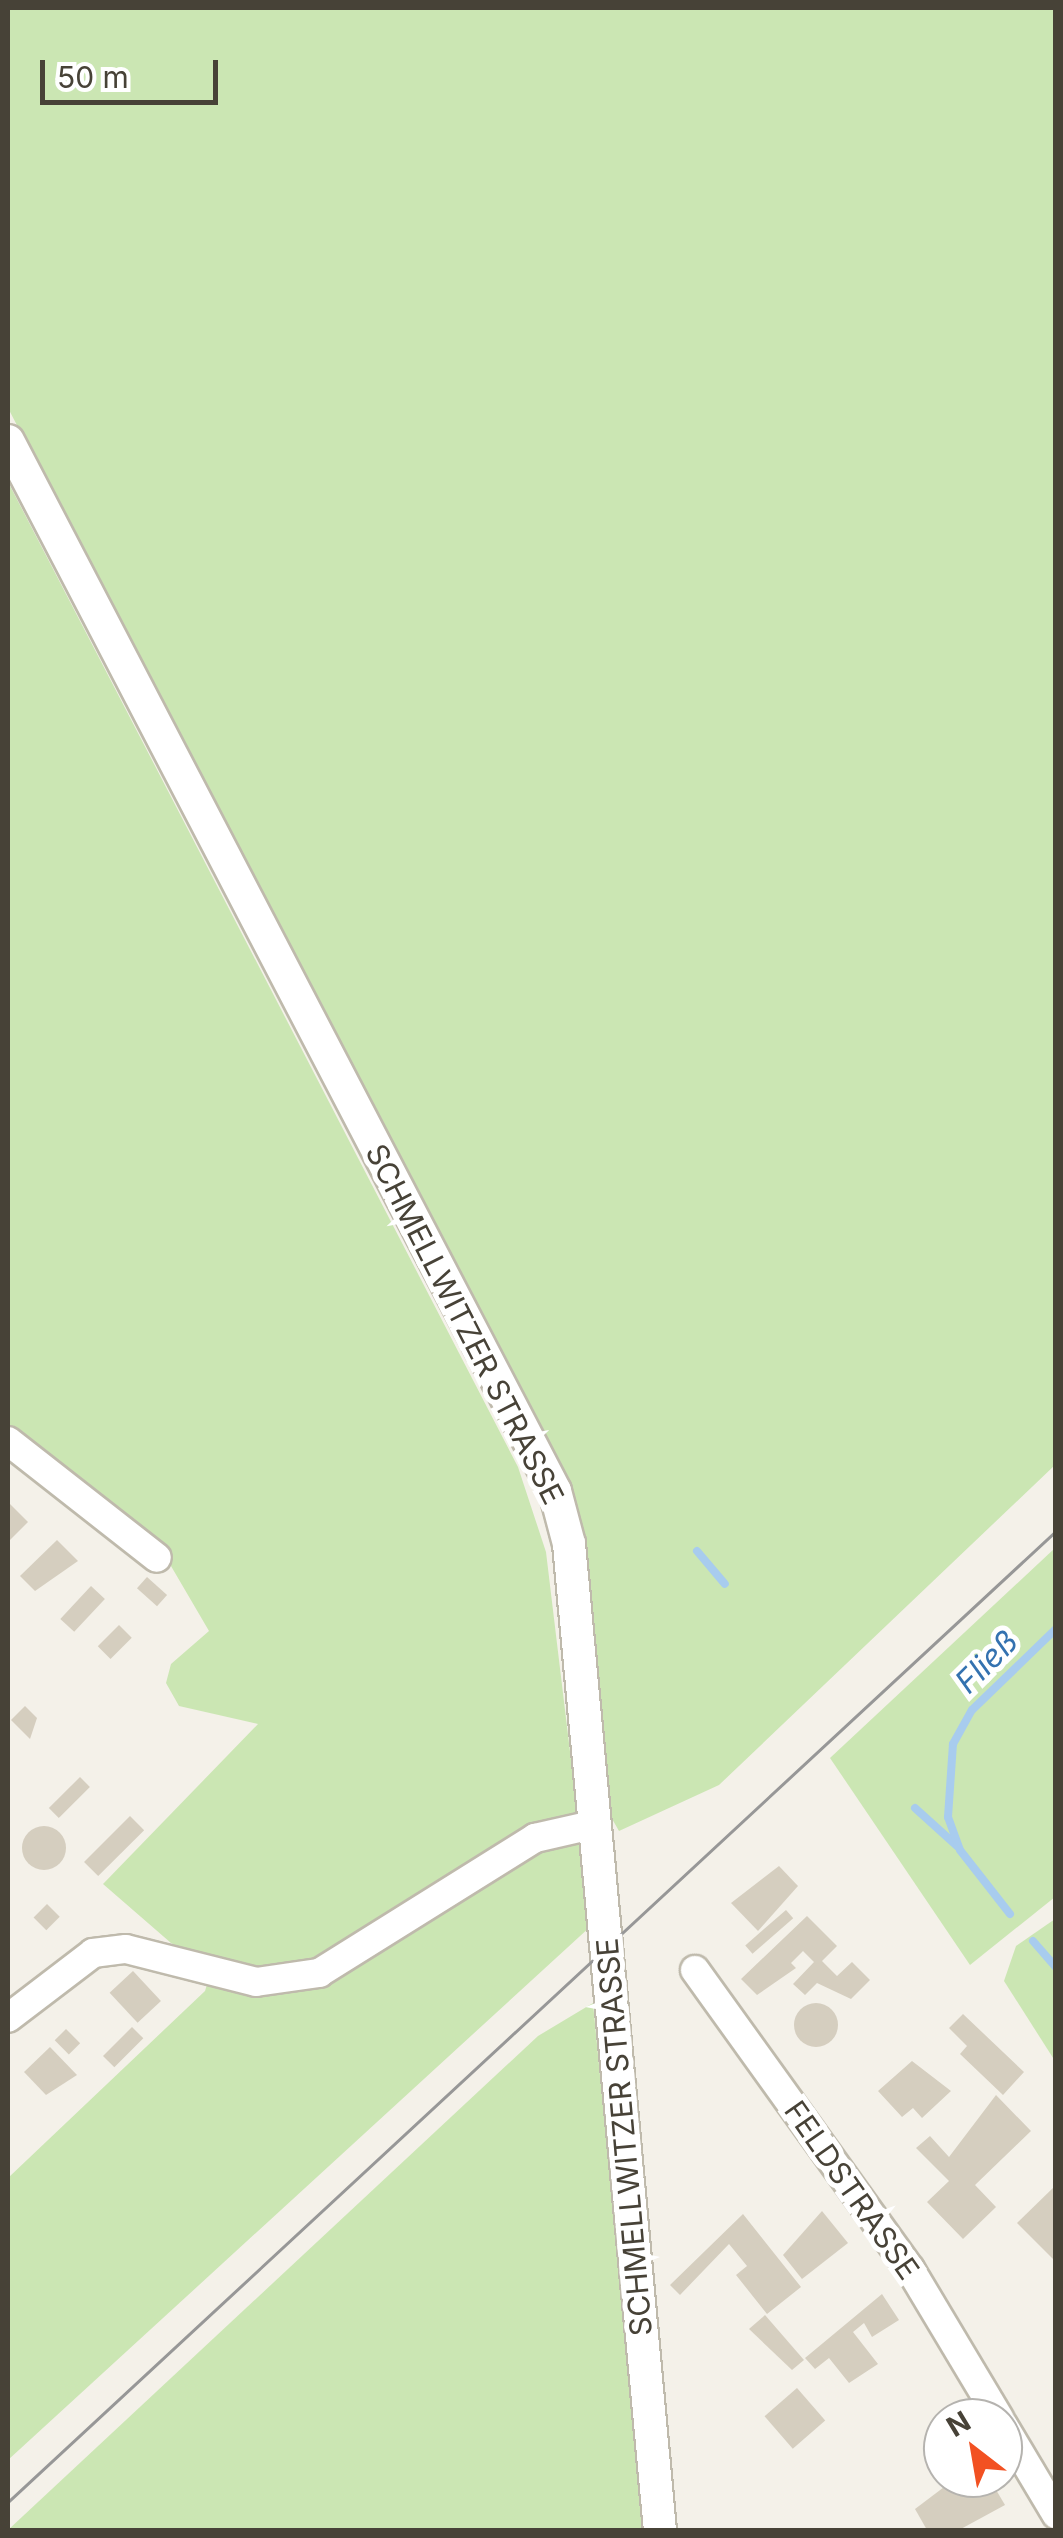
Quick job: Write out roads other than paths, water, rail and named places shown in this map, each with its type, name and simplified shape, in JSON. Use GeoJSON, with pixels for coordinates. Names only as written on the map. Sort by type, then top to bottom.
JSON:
{"type":"FeatureCollection","features":[{"type":"Feature","properties":{"kind":"street","name":"SCHMELLWITZER STRASSE"},"geometry":{"type":"LineString","coordinates":[[8,441],[555,1491],[569,1544],[660,2530]]}},
{"type":"Feature","properties":{"kind":"street"},"geometry":{"type":"LineString","coordinates":[[8,1440],[157,1558]]}},
{"type":"Feature","properties":{"kind":"street"},"geometry":{"type":"LineString","coordinates":[[8,2018],[94,1953],[126,1950],[256,1982],[319,1973],[535,1838],[592,1824]]}},
{"type":"Feature","properties":{"kind":"street","name":"FELDSTRASSE"},"geometry":{"type":"LineString","coordinates":[[695,1970],[910,2269],[986,2398]]}},
{"type":"Feature","properties":{"kind":"street"},"geometry":{"type":"LineString","coordinates":[[1023,2459],[1056,2514]]}},
{"type":"Feature","properties":{"kind":"waterway","name":"Fließ"},"geometry":{"type":"LineString","coordinates":[[697,1551],[725,1584]]}},
{"type":"Feature","properties":{"kind":"waterway","name":"Fließ"},"geometry":{"type":"LineString","coordinates":[[1010,1914],[960,1850],[948,1817],[953,1744],[972,1710],[1056,1629]]}},
{"type":"Feature","properties":{"kind":"waterway","name":"Fließ"},"geometry":{"type":"LineString","coordinates":[[915,1808],[957,1846]]}},
{"type":"Feature","properties":{"kind":"waterway","name":"Fließ"},"geometry":{"type":"LineString","coordinates":[[1033,1941],[1056,1967]]}},
{"type":"Feature","properties":{"kind":"tram line"},"geometry":{"type":"LineString","coordinates":[[8,2502],[1056,1531]]}}]}
